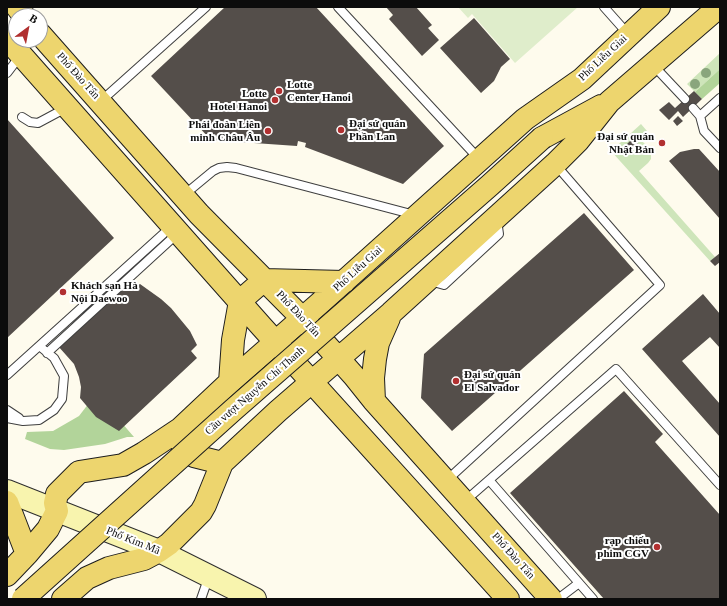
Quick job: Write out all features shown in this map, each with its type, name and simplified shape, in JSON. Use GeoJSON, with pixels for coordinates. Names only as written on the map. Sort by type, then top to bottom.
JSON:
{"type":"FeatureCollection","features":[{"type":"Feature","properties":{"kind":"main road","name":"Phố Liễu Giai"},"geometry":{"type":"LineString","coordinates":[[57,511],[55,503],[57,494],[79,472],[123,465],[180,429],[230,382],[303,319],[525,119],[582,79],[659,7]]}},
{"type":"Feature","properties":{"kind":"main road"},"geometry":{"type":"LineString","coordinates":[[63,599],[87,578],[109,568],[144,560],[159,551],[189,524],[201,512],[205,505],[222,463],[278,411],[391,313],[555,164],[578,141],[609,102],[720,7]]}},
{"type":"Feature","properties":{"kind":"main road","name":"Phố Đào Tấn"},"geometry":{"type":"LineString","coordinates":[[48,43],[199,214],[303,319],[551,599]]}},
{"type":"Feature","properties":{"kind":"main road"},"geometry":{"type":"LineString","coordinates":[[17,48],[67,108],[508,599]]}},
{"type":"Feature","properties":{"kind":"main road","name":"Cầu vượt Nguyễn Chí Thanh"},"geometry":{"type":"LineString","coordinates":[[542,138],[582,79]]}},
{"type":"Feature","properties":{"kind":"main road","name":"Cầu vượt Nguyễn Chí Thanh"},"geometry":{"type":"LineString","coordinates":[[23,599],[233,410],[542,138],[609,102]]}},
{"type":"Feature","properties":{"kind":"main road"},"geometry":{"type":"LineString","coordinates":[[381,248],[382,261],[387,273],[397,280],[422,284]]}},
{"type":"Feature","properties":{"kind":"main road"},"geometry":{"type":"LineString","coordinates":[[230,382],[233,340],[240,302],[264,280],[344,282]]}},
{"type":"Feature","properties":{"kind":"main road"},"geometry":{"type":"LineString","coordinates":[[374,400],[374,359],[378,343],[391,313]]}},
{"type":"Feature","properties":{"kind":"main road"},"geometry":{"type":"LineString","coordinates":[[329,400],[354,376]]}},
{"type":"Feature","properties":{"kind":"main road"},"geometry":{"type":"LineString","coordinates":[[180,429],[180,437],[183,447],[194,456],[222,463]]}},
{"type":"Feature","properties":{"kind":"main road","name":"Phố Kim Mã"},"geometry":{"type":"LineString","coordinates":[[7,491],[159,551],[255,599]]}},
{"type":"Feature","properties":{"kind":"main road"},"geometry":{"type":"LineString","coordinates":[[7,502],[27,554]]}},
{"type":"Feature","properties":{"kind":"main road"},"geometry":{"type":"LineString","coordinates":[[7,574],[27,554],[48,529],[57,511]]}},
{"type":"Feature","properties":{"kind":"main road"},"geometry":{"type":"LineString","coordinates":[[7,574],[26,571],[38,574],[50,582],[53,589],[54,599]]}},
{"type":"Feature","properties":{"kind":"lane"},"geometry":{"type":"LineString","coordinates":[[100,102],[206,7]]}},
{"type":"Feature","properties":{"kind":"lane"},"geometry":{"type":"LineString","coordinates":[[338,7],[480,159]]}},
{"type":"Feature","properties":{"kind":"lane"},"geometry":{"type":"LineString","coordinates":[[604,7],[629,34]]}},
{"type":"Feature","properties":{"kind":"lane"},"geometry":{"type":"LineString","coordinates":[[7,73],[14,48]]}},
{"type":"Feature","properties":{"kind":"lane"},"geometry":{"type":"LineString","coordinates":[[653,64],[685,99]]}},
{"type":"Feature","properties":{"kind":"lane"},"geometry":{"type":"LineString","coordinates":[[700,116],[720,98]]}},
{"type":"Feature","properties":{"kind":"lane"},"geometry":{"type":"LineString","coordinates":[[22,117],[30,122],[38,123],[67,108]]}},
{"type":"Feature","properties":{"kind":"lane"},"geometry":{"type":"LineString","coordinates":[[693,108],[700,116],[704,131],[720,148]]}},
{"type":"Feature","properties":{"kind":"lane"},"geometry":{"type":"LineString","coordinates":[[446,481],[660,285],[555,164]]}},
{"type":"Feature","properties":{"kind":"lane"},"geometry":{"type":"LineString","coordinates":[[183,196],[219,168],[227,167],[236,168],[417,216]]}},
{"type":"Feature","properties":{"kind":"lane"},"geometry":{"type":"LineString","coordinates":[[7,375],[175,229]]}},
{"type":"Feature","properties":{"kind":"lane"},"geometry":{"type":"LineString","coordinates":[[47,353],[175,229]]}},
{"type":"Feature","properties":{"kind":"lane"},"geometry":{"type":"LineString","coordinates":[[7,418],[23,421],[39,420],[54,410],[62,399],[64,376],[54,358],[40,347]]}},
{"type":"Feature","properties":{"kind":"lane"},"geometry":{"type":"LineString","coordinates":[[464,502],[616,369],[720,485]]}},
{"type":"Feature","properties":{"kind":"lane"},"geometry":{"type":"LineString","coordinates":[[7,410],[23,421]]}},
{"type":"Feature","properties":{"kind":"lane"},"geometry":{"type":"LineString","coordinates":[[489,480],[593,599]]}},
{"type":"Feature","properties":{"kind":"lane"},"geometry":{"type":"LineString","coordinates":[[201,599],[209,575]]}},
{"type":"Feature","properties":{"kind":"lane"},"geometry":{"type":"LineString","coordinates":[[558,599],[579,583]]}},
{"type":"Feature","properties":{"kind":"green space"},"geometry":{"type":"Polygon","coordinates":[[[458,7],[578,7],[515,63],[472,14],[468,18],[458,7]]]}},
{"type":"Feature","properties":{"kind":"green space"},"geometry":{"type":"Polygon","coordinates":[[[720,53],[720,69],[695,92],[687,84],[720,53]]]}},
{"type":"Feature","properties":{"kind":"green space"},"geometry":{"type":"Polygon","coordinates":[[[720,69],[720,83],[702,99],[695,92],[720,69]]]}},
{"type":"Feature","properties":{"kind":"green space"},"geometry":{"type":"Polygon","coordinates":[[[641,124],[647,131],[639,138],[646,145],[651,154],[651,159],[639,171],[715,257],[710,261],[611,151],[641,124]]]}},
{"type":"Feature","properties":{"kind":"green space"},"geometry":{"type":"Polygon","coordinates":[[[95,392],[134,437],[127,437],[105,444],[64,450],[50,449],[25,439],[27,432],[53,431],[79,416],[95,392]]]}},
{"type":"Feature","properties":{"kind":"building","name":"Lotte Center Hanoi"},"geometry":{"type":"Polygon","coordinates":[[[225,7],[316,7],[444,146],[403,184],[305,147],[306,143],[298,141],[297,146],[211,140],[151,76],[225,7]]]}},
{"type":"Feature","properties":{"kind":"building"},"geometry":{"type":"Polygon","coordinates":[[[386,7],[416,7],[432,25],[428,28],[439,40],[422,56],[389,19],[393,15],[386,7]]]}},
{"type":"Feature","properties":{"kind":"building"},"geometry":{"type":"Polygon","coordinates":[[[474,18],[510,59],[501,67],[494,81],[481,93],[440,48],[474,18]]]}},
{"type":"Feature","properties":{"kind":"building"},"geometry":{"type":"Polygon","coordinates":[[[694,91],[702,99],[683,117],[678,111],[669,120],[659,110],[669,102],[675,108],[694,91]]]}},
{"type":"Feature","properties":{"kind":"building"},"geometry":{"type":"Polygon","coordinates":[[[678,116],[683,121],[677,126],[673,121],[678,116]]]}},
{"type":"Feature","properties":{"kind":"building"},"geometry":{"type":"Polygon","coordinates":[[[7,119],[114,238],[7,338],[7,119]]]}},
{"type":"Feature","properties":{"kind":"building"},"geometry":{"type":"Polygon","coordinates":[[[633,138],[638,144],[628,153],[624,147],[633,138]]]}},
{"type":"Feature","properties":{"kind":"building"},"geometry":{"type":"Polygon","coordinates":[[[699,149],[720,172],[720,219],[669,161],[680,152],[699,149]]]}},
{"type":"Feature","properties":{"kind":"building"},"geometry":{"type":"Polygon","coordinates":[[[584,213],[634,270],[452,431],[421,398],[424,354],[584,213]]]}},
{"type":"Feature","properties":{"kind":"building"},"geometry":{"type":"Polygon","coordinates":[[[720,253],[720,262],[715,266],[710,261],[720,253]]]}},
{"type":"Feature","properties":{"kind":"building"},"geometry":{"type":"Polygon","coordinates":[[[127,283],[133,289],[140,284],[171,308],[190,331],[197,345],[191,351],[197,358],[119,431],[96,417],[80,398],[81,387],[74,364],[58,346],[127,283]]]}},
{"type":"Feature","properties":{"kind":"building"},"geometry":{"type":"Polygon","coordinates":[[[703,294],[720,314],[720,348],[710,337],[682,361],[720,404],[720,437],[642,349],[703,294]]]}},
{"type":"Feature","properties":{"kind":"building"},"geometry":{"type":"Polygon","coordinates":[[[624,391],[663,434],[655,442],[720,515],[720,599],[604,599],[510,493],[624,391]]]}},
{"type":"Feature","properties":{"kind":"place","name":"Lotte Center Hanoi"},"geometry":{"type":"Point","coordinates":[279,91]}},
{"type":"Feature","properties":{"kind":"place","name":"Lotte Hotel Hanoi"},"geometry":{"type":"Point","coordinates":[275,100]}},
{"type":"Feature","properties":{"kind":"place","name":"Đại sứ quán Phần Lan"},"geometry":{"type":"Point","coordinates":[341,130]}},
{"type":"Feature","properties":{"kind":"place","name":"Phái đoàn Liên minh Châu Âu"},"geometry":{"type":"Point","coordinates":[268,131]}},
{"type":"Feature","properties":{"kind":"place","name":"Đại sứ quán Nhật Bản"},"geometry":{"type":"Point","coordinates":[662,143]}},
{"type":"Feature","properties":{"kind":"place","name":"Khách sạn Hà Nội Daewoo"},"geometry":{"type":"Point","coordinates":[63,292]}},
{"type":"Feature","properties":{"kind":"place","name":"Đại sứ quán El Salvador"},"geometry":{"type":"Point","coordinates":[456,381]}},
{"type":"Feature","properties":{"kind":"place","name":"rạp chiếu phim CGV"},"geometry":{"type":"Point","coordinates":[657,547]}}]}
